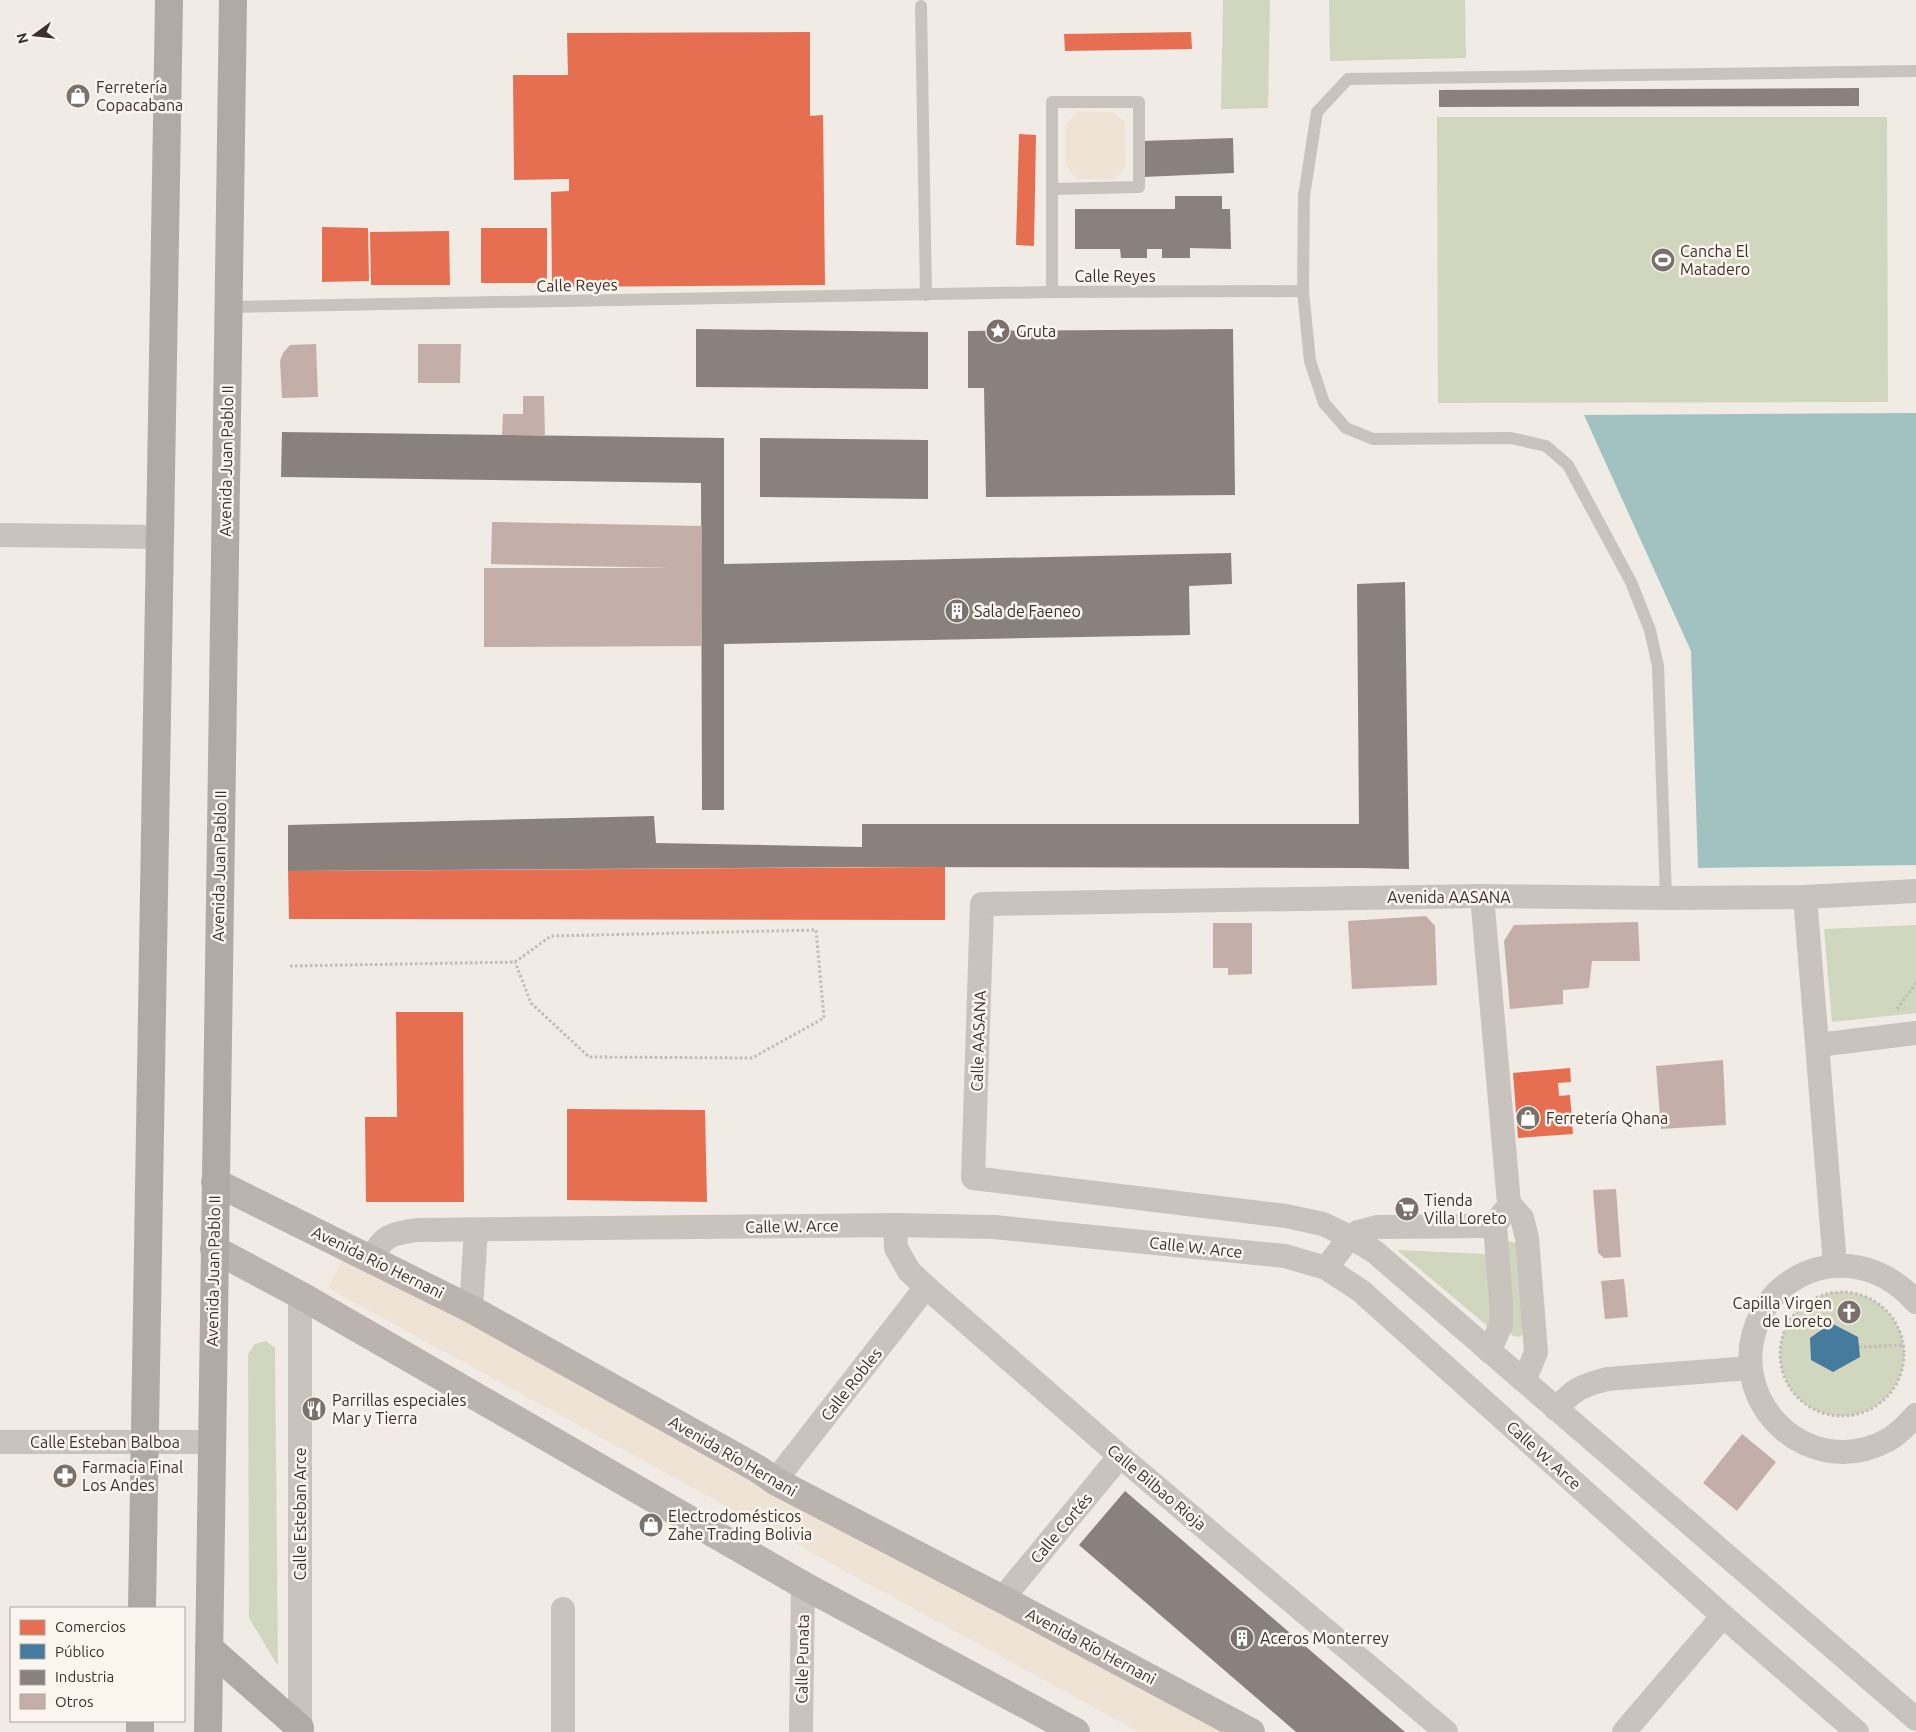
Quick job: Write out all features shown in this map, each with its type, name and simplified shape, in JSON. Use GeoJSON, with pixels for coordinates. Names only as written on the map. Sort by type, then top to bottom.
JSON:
{"type":"FeatureCollection","features":[{"type":"Feature","properties":{"kind":"highway"},"geometry":{"type":"LineString","coordinates":[[142,1607],[169,0]]}},
{"type":"Feature","properties":{"kind":"highway","name":"Avenida Juan Pablo II"},"geometry":{"type":"LineString","coordinates":[[208,1732],[233,0]]}},
{"type":"Feature","properties":{"kind":"highway"},"geometry":{"type":"LineString","coordinates":[[209,1648],[300,1730]]}},
{"type":"Feature","properties":{"kind":"street"},"geometry":{"type":"LineString","coordinates":[[0,535],[161,537]]}},
{"type":"Feature","properties":{"kind":"street","name":"Avenida AASANA"},"geometry":{"type":"LineString","coordinates":[[982,904],[1482,896],[1805,897],[1916,891]]}},
{"type":"Feature","properties":{"kind":"street"},"geometry":{"type":"LineString","coordinates":[[1482,896],[1509,1203],[1496,1226],[1501,1325],[1488,1350]]}},
{"type":"Feature","properties":{"kind":"street"},"geometry":{"type":"LineString","coordinates":[[1805,897],[1835,1265]]}},
{"type":"Feature","properties":{"kind":"street","name":"Calle AASANA"},"geometry":{"type":"LineString","coordinates":[[982,904],[973,1178],[1286,1216],[1323,1224],[1350,1237]]}},
{"type":"Feature","properties":{"kind":"street"},"geometry":{"type":"LineString","coordinates":[[1818,1045],[1916,1033]]}},
{"type":"Feature","properties":{"kind":"street","name":"Avenida Río Hernani"},"geometry":{"type":"LineString","coordinates":[[215,1182],[471,1309],[758,1469],[775,1482],[1002,1599],[1251,1732]]}},
{"type":"Feature","properties":{"kind":"street"},"geometry":{"type":"LineString","coordinates":[[1509,1203],[1522,1218],[1527,1238],[1536,1352],[1530,1368],[1522,1380]]}},
{"type":"Feature","properties":{"kind":"street","name":"Calle W. Arce"},"geometry":{"type":"LineString","coordinates":[[371,1258],[378,1245],[390,1234],[418,1230],[895,1225],[994,1227],[1275,1255],[1285,1256],[1326,1268],[1361,1291],[1723,1616],[1858,1732]]}},
{"type":"Feature","properties":{"kind":"street","name":"Calle Bilbao Rioja"},"geometry":{"type":"LineString","coordinates":[[895,1225],[896,1248],[909,1271],[926,1287],[1120,1456],[1446,1732]]}},
{"type":"Feature","properties":{"kind":"street"},"geometry":{"type":"LineString","coordinates":[[1326,1268],[1350,1237],[1358,1232],[1377,1226],[1496,1226]]}},
{"type":"Feature","properties":{"kind":"street"},"geometry":{"type":"LineString","coordinates":[[471,1309],[476,1230]]}},
{"type":"Feature","properties":{"kind":"street"},"geometry":{"type":"LineString","coordinates":[[1350,1237],[1375,1252],[1916,1719]]}},
{"type":"Feature","properties":{"kind":"street"},"geometry":{"type":"LineString","coordinates":[[214,1249],[300,1295],[803,1585],[1076,1732]]}},
{"type":"Feature","properties":{"kind":"street"},"geometry":{"type":"LineString","coordinates":[[1916,1302],[1904,1288],[1872,1270],[1835,1265],[1803,1274],[1789,1282],[1771,1298],[1758,1320],[1752,1335],[1750,1351],[1750,1368],[1754,1388],[1763,1406],[1771,1417],[1791,1436],[1809,1445],[1829,1451],[1869,1448],[1888,1440],[1905,1427],[1916,1415]]}},
{"type":"Feature","properties":{"kind":"street","name":"Calle Robles"},"geometry":{"type":"LineString","coordinates":[[775,1482],[926,1287]]}},
{"type":"Feature","properties":{"kind":"street","name":"Calle Esteban Arce"},"geometry":{"type":"LineString","coordinates":[[300,1295],[300,1730]]}},
{"type":"Feature","properties":{"kind":"street"},"geometry":{"type":"LineString","coordinates":[[1556,1409],[1572,1392],[1585,1385],[1607,1379],[1750,1368]]}},
{"type":"Feature","properties":{"kind":"street","name":"Calle Esteban Balboa"},"geometry":{"type":"LineString","coordinates":[[0,1442],[211,1442]]}},
{"type":"Feature","properties":{"kind":"street","name":"Calle Cortés"},"geometry":{"type":"LineString","coordinates":[[1002,1599],[1120,1456]]}},
{"type":"Feature","properties":{"kind":"street","name":"Calle Punata"},"geometry":{"type":"LineString","coordinates":[[801,1732],[803,1585]]}},
{"type":"Feature","properties":{"kind":"street"},"geometry":{"type":"LineString","coordinates":[[563,1609],[563,1732]]}},
{"type":"Feature","properties":{"kind":"street"},"geometry":{"type":"LineString","coordinates":[[1624,1732],[1723,1616]]}},
{"type":"Feature","properties":{"kind":"lane"},"geometry":{"type":"LineString","coordinates":[[921,6],[926,295]]}},
{"type":"Feature","properties":{"kind":"lane"},"geometry":{"type":"LineString","coordinates":[[1666,898],[1658,666],[1650,630],[1631,582],[1568,465],[1546,446],[1511,438],[1373,439],[1346,428],[1324,403],[1310,361],[1303,291],[1304,196],[1317,112],[1348,79],[1916,72]]}},
{"type":"Feature","properties":{"kind":"lane"},"geometry":{"type":"LineString","coordinates":[[1052,292],[1052,102],[1139,102],[1139,187],[1053,189]]}},
{"type":"Feature","properties":{"kind":"lane","name":"Calle Reyes"},"geometry":{"type":"LineString","coordinates":[[228,307],[1052,292],[1303,291]]}},
{"type":"Feature","properties":{"kind":"path"},"geometry":{"type":"LineString","coordinates":[[290,966],[515,962],[551,936],[816,930],[824,1018],[752,1058],[589,1057],[531,1003],[515,962]]}},
{"type":"Feature","properties":{"kind":"path"},"geometry":{"type":"LineString","coordinates":[[1848,1291],[1868,1296],[1883,1306],[1898,1325],[1904,1345],[1903,1366],[1896,1386],[1883,1402],[1865,1412],[1845,1417],[1822,1414],[1806,1405],[1791,1390],[1782,1372],[1779,1352],[1783,1331],[1793,1313],[1808,1300],[1828,1292],[1848,1291]]}},
{"type":"Feature","properties":{"kind":"path"},"geometry":{"type":"LineString","coordinates":[[1859,1347],[1904,1345]]}},
{"type":"Feature","properties":{"kind":"green space"},"geometry":{"type":"Polygon","coordinates":[[[1223,0],[1270,0],[1268,108],[1221,109],[1223,0]]]}},
{"type":"Feature","properties":{"kind":"green space"},"geometry":{"type":"Polygon","coordinates":[[[1329,0],[1465,0],[1466,58],[1330,61],[1329,0]]]}},
{"type":"Feature","properties":{"kind":"green space","name":"Cancha El Matadero"},"geometry":{"type":"Polygon","coordinates":[[[1437,117],[1887,117],[1888,402],[1438,403],[1437,117]]]}},
{"type":"Feature","properties":{"kind":"green space"},"geometry":{"type":"Polygon","coordinates":[[[1916,925],[1916,1013],[1832,1022],[1824,929],[1916,925]]]}},
{"type":"Feature","properties":{"kind":"green space"},"geometry":{"type":"Polygon","coordinates":[[[1509,1241],[1518,1244],[1525,1333],[1519,1337],[1511,1335],[1503,1245],[1509,1241]]]}},
{"type":"Feature","properties":{"kind":"green space"},"geometry":{"type":"Polygon","coordinates":[[[1397,1250],[1486,1254],[1491,1329],[1397,1250]]]}},
{"type":"Feature","properties":{"kind":"green space"},"geometry":{"type":"Polygon","coordinates":[[[1842,1292],[1866,1296],[1886,1310],[1900,1330],[1904,1354],[1900,1378],[1886,1398],[1866,1412],[1842,1416],[1818,1412],[1798,1398],[1784,1378],[1780,1354],[1784,1330],[1798,1310],[1818,1296],[1842,1292]]]}},
{"type":"Feature","properties":{"kind":"green space"},"geometry":{"type":"Polygon","coordinates":[[[266,1341],[275,1348],[278,1666],[249,1618],[248,1354],[255,1344],[266,1341]]]}},
{"type":"Feature","properties":{"kind":"shaded area"},"geometry":{"type":"Polygon","coordinates":[[[1078,111],[1113,112],[1125,122],[1126,166],[1115,179],[1077,179],[1066,165],[1066,125],[1078,111]]]}},
{"type":"Feature","properties":{"kind":"shaded area"},"geometry":{"type":"Polygon","coordinates":[[[346,1252],[1235,1732],[1139,1732],[328,1288],[346,1252]]]}},
{"type":"Feature","properties":{"kind":"water"},"geometry":{"type":"Polygon","coordinates":[[[1916,413],[1916,865],[1698,868],[1691,651],[1584,415],[1916,413]]]}},
{"type":"Feature","properties":{"kind":"building: Comercios"},"geometry":{"type":"Polygon","coordinates":[[[810,32],[810,116],[823,115],[825,285],[552,287],[551,192],[569,191],[569,179],[514,180],[513,75],[568,75],[567,33],[810,32]]]}},
{"type":"Feature","properties":{"kind":"building: Comercios"},"geometry":{"type":"Polygon","coordinates":[[[1191,32],[1192,49],[1065,51],[1064,34],[1191,32]]]}},
{"type":"Feature","properties":{"kind":"building: Comercios"},"geometry":{"type":"Polygon","coordinates":[[[1019,134],[1036,135],[1034,246],[1016,245],[1019,134]]]}},
{"type":"Feature","properties":{"kind":"building: Comercios"},"geometry":{"type":"Polygon","coordinates":[[[322,227],[368,228],[369,281],[322,282],[322,227]]]}},
{"type":"Feature","properties":{"kind":"building: Comercios"},"geometry":{"type":"Polygon","coordinates":[[[481,228],[547,228],[547,283],[481,283],[481,228]]]}},
{"type":"Feature","properties":{"kind":"building: Comercios"},"geometry":{"type":"Polygon","coordinates":[[[449,231],[450,285],[371,285],[370,232],[449,231]]]}},
{"type":"Feature","properties":{"kind":"building: Comercios"},"geometry":{"type":"Polygon","coordinates":[[[945,867],[945,920],[289,919],[288,871],[945,867]]]}},
{"type":"Feature","properties":{"kind":"building: Comercios"},"geometry":{"type":"Polygon","coordinates":[[[396,1012],[463,1012],[464,1202],[366,1202],[365,1117],[397,1117],[396,1012]]]}},
{"type":"Feature","properties":{"kind":"building: Comercios"},"geometry":{"type":"Polygon","coordinates":[[[1570,1068],[1571,1082],[1558,1083],[1559,1096],[1570,1095],[1573,1134],[1518,1138],[1513,1073],[1570,1068]]]}},
{"type":"Feature","properties":{"kind":"building: Comercios"},"geometry":{"type":"Polygon","coordinates":[[[567,1109],[705,1110],[707,1202],[567,1200],[567,1109]]]}},
{"type":"Feature","properties":{"kind":"building: Público"},"geometry":{"type":"Polygon","coordinates":[[[1831,1323],[1858,1337],[1860,1357],[1833,1372],[1811,1360],[1810,1338],[1831,1323]]]}},
{"type":"Feature","properties":{"kind":"building: Industria"},"geometry":{"type":"Polygon","coordinates":[[[1859,88],[1859,106],[1439,107],[1439,90],[1859,88]]]}},
{"type":"Feature","properties":{"kind":"building: Industria"},"geometry":{"type":"Polygon","coordinates":[[[1233,138],[1234,173],[1143,177],[1142,141],[1233,138]]]}},
{"type":"Feature","properties":{"kind":"building: Industria"},"geometry":{"type":"Polygon","coordinates":[[[1175,196],[1222,196],[1222,209],[1230,209],[1231,249],[1190,248],[1190,258],[1162,258],[1162,249],[1147,249],[1147,258],[1121,258],[1120,249],[1075,249],[1075,209],[1175,209],[1175,196]]]}},
{"type":"Feature","properties":{"kind":"building: Industria"},"geometry":{"type":"Polygon","coordinates":[[[696,329],[928,332],[928,389],[696,387],[696,329]]]}},
{"type":"Feature","properties":{"kind":"building: Industria"},"geometry":{"type":"Polygon","coordinates":[[[1233,329],[1235,495],[986,497],[984,388],[968,388],[968,331],[1233,329]]]}},
{"type":"Feature","properties":{"kind":"building: Industria"},"geometry":{"type":"Polygon","coordinates":[[[282,432],[724,438],[724,564],[1231,553],[1232,584],[1189,586],[1190,635],[724,644],[724,810],[702,810],[701,483],[281,477],[282,432]]]}},
{"type":"Feature","properties":{"kind":"building: Industria"},"geometry":{"type":"Polygon","coordinates":[[[760,438],[928,440],[928,499],[760,497],[760,438]]]}},
{"type":"Feature","properties":{"kind":"building: Industria"},"geometry":{"type":"Polygon","coordinates":[[[1405,582],[1409,869],[863,867],[288,871],[288,825],[654,816],[656,843],[862,847],[862,824],[1359,824],[1357,584],[1405,582]]]}},
{"type":"Feature","properties":{"kind":"building: Industria","name":"Aceros Monterrey"},"geometry":{"type":"Polygon","coordinates":[[[1125,1491],[1405,1732],[1296,1732],[1079,1545],[1125,1491]]]}},
{"type":"Feature","properties":{"kind":"building: Otros"},"geometry":{"type":"Polygon","coordinates":[[[316,344],[318,397],[282,398],[280,361],[283,353],[290,345],[316,344]]]}},
{"type":"Feature","properties":{"kind":"building: Otros"},"geometry":{"type":"Polygon","coordinates":[[[418,344],[461,344],[460,383],[418,383],[418,344]]]}},
{"type":"Feature","properties":{"kind":"building: Otros"},"geometry":{"type":"Polygon","coordinates":[[[523,396],[544,396],[545,435],[502,435],[503,414],[523,414],[523,396]]]}},
{"type":"Feature","properties":{"kind":"building: Otros"},"geometry":{"type":"Polygon","coordinates":[[[492,522],[702,526],[701,646],[484,647],[484,568],[671,568],[491,564],[492,522]]]}},
{"type":"Feature","properties":{"kind":"building: Otros"},"geometry":{"type":"Polygon","coordinates":[[[1426,916],[1435,926],[1437,985],[1352,989],[1348,921],[1426,916]]]}},
{"type":"Feature","properties":{"kind":"building: Otros"},"geometry":{"type":"Polygon","coordinates":[[[1638,922],[1640,961],[1592,961],[1589,988],[1563,990],[1563,1004],[1510,1009],[1504,941],[1514,925],[1638,922]]]}},
{"type":"Feature","properties":{"kind":"building: Otros"},"geometry":{"type":"Polygon","coordinates":[[[1213,923],[1252,923],[1252,974],[1228,975],[1228,968],[1213,968],[1213,923]]]}},
{"type":"Feature","properties":{"kind":"building: Otros"},"geometry":{"type":"Polygon","coordinates":[[[1723,1060],[1726,1125],[1661,1129],[1656,1066],[1723,1060]]]}},
{"type":"Feature","properties":{"kind":"building: Otros"},"geometry":{"type":"Polygon","coordinates":[[[1616,1189],[1621,1257],[1604,1258],[1598,1253],[1593,1190],[1616,1189]]]}},
{"type":"Feature","properties":{"kind":"building: Otros"},"geometry":{"type":"Polygon","coordinates":[[[1624,1279],[1628,1317],[1605,1319],[1601,1281],[1624,1279]]]}},
{"type":"Feature","properties":{"kind":"building: Otros"},"geometry":{"type":"Polygon","coordinates":[[[1742,1434],[1776,1462],[1737,1511],[1703,1483],[1742,1434]]]}},
{"type":"Feature","properties":{"kind":"place","name":"Ferretería Copacabana"},"geometry":{"type":"Point","coordinates":[78,96]}},
{"type":"Feature","properties":{"kind":"place","name":"Cancha El Matadero"},"geometry":{"type":"Point","coordinates":[1663,260]}},
{"type":"Feature","properties":{"kind":"place","name":"Gruta"},"geometry":{"type":"Point","coordinates":[998,331]}},
{"type":"Feature","properties":{"kind":"place","name":"Sala de Faeneo"},"geometry":{"type":"Point","coordinates":[957,611]}},
{"type":"Feature","properties":{"kind":"place","name":"Ferretería Qhana"},"geometry":{"type":"Point","coordinates":[1528,1118]}},
{"type":"Feature","properties":{"kind":"place","name":"Tienda Villa Loreto"},"geometry":{"type":"Point","coordinates":[1407,1209]}},
{"type":"Feature","properties":{"kind":"place","name":"Capilla Virgen de Loreto"},"geometry":{"type":"Point","coordinates":[1849,1312]}},
{"type":"Feature","properties":{"kind":"place","name":"Parrillas especiales Mar y Tierra"},"geometry":{"type":"Point","coordinates":[314,1409]}},
{"type":"Feature","properties":{"kind":"place","name":"Farmacia Final Los Andes"},"geometry":{"type":"Point","coordinates":[65,1476]}},
{"type":"Feature","properties":{"kind":"place","name":"Electrodomésticos Zahe Trading Bolivia"},"geometry":{"type":"Point","coordinates":[651,1525]}},
{"type":"Feature","properties":{"kind":"place","name":"Aceros Monterrey"},"geometry":{"type":"Point","coordinates":[1242,1638]}}]}
